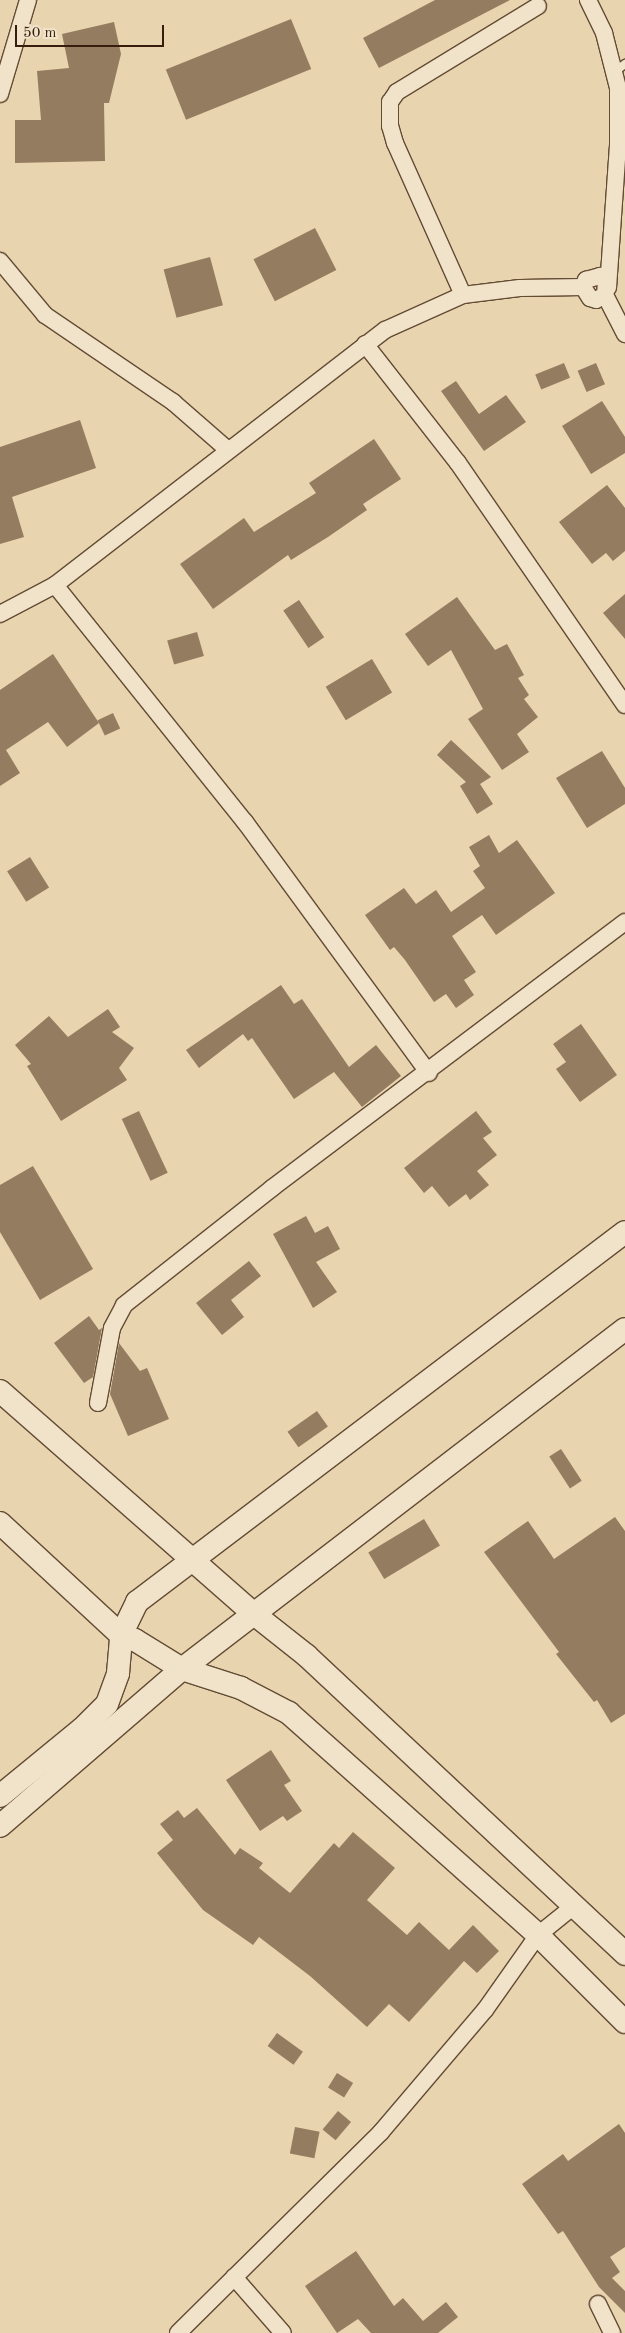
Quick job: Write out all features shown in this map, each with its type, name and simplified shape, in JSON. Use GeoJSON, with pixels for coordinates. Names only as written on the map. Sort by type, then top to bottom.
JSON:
{"type":"FeatureCollection","features":[{"type":"Feature","properties":{"kind":"street"},"geometry":{"type":"LineString","coordinates":[[0,94],[28,0]]}},
{"type":"Feature","properties":{"kind":"street"},"geometry":{"type":"LineString","coordinates":[[588,0],[619,68],[618,145],[611,232],[603,294],[622,330]]}},
{"type":"Feature","properties":{"kind":"street"},"geometry":{"type":"LineString","coordinates":[[463,295],[395,144],[390,126],[390,102],[397,92],[538,6]]}},
{"type":"Feature","properties":{"kind":"street"},"geometry":{"type":"LineString","coordinates":[[603,294],[584,294],[587,281],[611,232]]}},
{"type":"Feature","properties":{"kind":"street"},"geometry":{"type":"LineString","coordinates":[[0,261],[45,315],[173,402],[228,450]]}},
{"type":"Feature","properties":{"kind":"street"},"geometry":{"type":"LineString","coordinates":[[0,614],[55,585],[385,330],[463,295],[587,281]]}},
{"type":"Feature","properties":{"kind":"street"},"geometry":{"type":"LineString","coordinates":[[366,344],[458,463],[625,705]]}},
{"type":"Feature","properties":{"kind":"street"},"geometry":{"type":"LineString","coordinates":[[55,585],[244,822],[429,1073]]}},
{"type":"Feature","properties":{"kind":"street"},"geometry":{"type":"LineString","coordinates":[[98,1403],[112,1328],[124,1305],[272,1188],[429,1073],[625,922]]}},
{"type":"Feature","properties":{"kind":"street"},"geometry":{"type":"LineString","coordinates":[[0,1796],[82,1729],[107,1704],[118,1673],[121,1635],[137,1602],[625,1232]]}},
{"type":"Feature","properties":{"kind":"street"},"geometry":{"type":"LineString","coordinates":[[0,1826],[182,1669],[625,1329]]}},
{"type":"Feature","properties":{"kind":"street"},"geometry":{"type":"LineString","coordinates":[[0,1391],[191,1560],[307,1656],[625,1954]]}},
{"type":"Feature","properties":{"kind":"street"},"geometry":{"type":"LineString","coordinates":[[0,1523],[121,1635],[135,1640],[182,1669],[240,1688],[289,1714],[538,1935],[625,2022]]}},
{"type":"Feature","properties":{"kind":"street"},"geometry":{"type":"LineString","coordinates":[[178,2333],[381,2132],[485,2010],[538,1935],[574,1906]]}},
{"type":"Feature","properties":{"kind":"street"},"geometry":{"type":"LineString","coordinates":[[234,2277],[283,2333]]}},
{"type":"Feature","properties":{"kind":"street"},"geometry":{"type":"LineString","coordinates":[[598,2304],[612,2333]]}},
{"type":"Feature","properties":{"kind":"building"},"geometry":{"type":"Polygon","coordinates":[[[435,0],[510,0],[379,68],[363,38],[435,0]]]}},
{"type":"Feature","properties":{"kind":"building"},"geometry":{"type":"Polygon","coordinates":[[[291,19],[311,69],[186,120],[166,70],[291,19]]]}},
{"type":"Feature","properties":{"kind":"building"},"geometry":{"type":"Polygon","coordinates":[[[114,22],[121,54],[109,103],[104,103],[105,161],[15,163],[15,120],[41,120],[37,71],[69,68],[62,34],[114,22]]]}},
{"type":"Feature","properties":{"kind":"building"},"geometry":{"type":"Polygon","coordinates":[[[315,228],[336,270],[275,301],[254,259],[315,228]]]}},
{"type":"Feature","properties":{"kind":"building"},"geometry":{"type":"Polygon","coordinates":[[[210,257],[223,305],[177,318],[164,269],[210,257]]]}},
{"type":"Feature","properties":{"kind":"building"},"geometry":{"type":"Polygon","coordinates":[[[564,363],[570,378],[541,389],[535,375],[564,363]]]}},
{"type":"Feature","properties":{"kind":"building"},"geometry":{"type":"Polygon","coordinates":[[[596,363],[605,384],[587,392],[578,371],[596,363]]]}},
{"type":"Feature","properties":{"kind":"building"},"geometry":{"type":"Polygon","coordinates":[[[456,381],[479,414],[506,395],[526,422],[484,451],[441,391],[456,381]]]}},
{"type":"Feature","properties":{"kind":"building"},"geometry":{"type":"Polygon","coordinates":[[[602,401],[625,437],[625,453],[591,474],[562,426],[602,401]]]}},
{"type":"Feature","properties":{"kind":"building"},"geometry":{"type":"Polygon","coordinates":[[[80,420],[96,468],[12,497],[24,537],[0,544],[0,447],[80,420]]]}},
{"type":"Feature","properties":{"kind":"building"},"geometry":{"type":"Polygon","coordinates":[[[374,439],[401,479],[363,504],[367,510],[328,537],[291,560],[288,555],[213,609],[180,564],[244,518],[254,532],[316,493],[309,483],[374,439]]]}},
{"type":"Feature","properties":{"kind":"building"},"geometry":{"type":"Polygon","coordinates":[[[607,485],[625,508],[625,551],[613,561],[606,553],[592,564],[559,522],[607,485]]]}},
{"type":"Feature","properties":{"kind":"building"},"geometry":{"type":"Polygon","coordinates":[[[625,594],[625,639],[603,613],[625,594]]]}},
{"type":"Feature","properties":{"kind":"building"},"geometry":{"type":"Polygon","coordinates":[[[457,597],[495,650],[507,644],[524,675],[518,678],[529,695],[524,699],[538,717],[517,734],[529,752],[502,770],[468,719],[483,709],[451,650],[428,666],[405,634],[457,597]]]}},
{"type":"Feature","properties":{"kind":"building"},"geometry":{"type":"Polygon","coordinates":[[[299,600],[324,637],[308,648],[283,611],[299,600]]]}},
{"type":"Feature","properties":{"kind":"building"},"geometry":{"type":"Polygon","coordinates":[[[197,632],[204,656],[174,665],[167,641],[197,632]]]}},
{"type":"Feature","properties":{"kind":"building"},"geometry":{"type":"Polygon","coordinates":[[[53,654],[99,723],[67,747],[48,722],[6,750],[20,773],[0,786],[0,690],[53,654]]]}},
{"type":"Feature","properties":{"kind":"building"},"geometry":{"type":"Polygon","coordinates":[[[372,659],[392,692],[346,720],[326,687],[372,659]]]}},
{"type":"Feature","properties":{"kind":"building"},"geometry":{"type":"Polygon","coordinates":[[[113,713],[120,728],[105,736],[98,720],[113,713]]]}},
{"type":"Feature","properties":{"kind":"building"},"geometry":{"type":"Polygon","coordinates":[[[451,740],[491,777],[480,784],[493,804],[477,814],[460,786],[466,782],[437,755],[451,740]]]}},
{"type":"Feature","properties":{"kind":"building"},"geometry":{"type":"Polygon","coordinates":[[[602,751],[625,788],[625,804],[587,828],[556,778],[602,751]]]}},
{"type":"Feature","properties":{"kind":"building"},"geometry":{"type":"Polygon","coordinates":[[[489,835],[499,853],[517,840],[555,893],[496,935],[482,915],[452,936],[476,972],[464,980],[474,995],[456,1008],[446,994],[434,1002],[405,960],[394,947],[390,950],[365,915],[404,888],[416,904],[436,890],[451,912],[485,888],[473,871],[480,866],[469,847],[489,835]]]}},
{"type":"Feature","properties":{"kind":"building"},"geometry":{"type":"Polygon","coordinates":[[[30,857],[49,888],[26,902],[7,871],[30,857]]]}},
{"type":"Feature","properties":{"kind":"building"},"geometry":{"type":"Polygon","coordinates":[[[281,985],[294,1004],[302,999],[349,1067],[376,1045],[401,1076],[362,1107],[334,1072],[294,1099],[252,1038],[248,1041],[243,1034],[199,1068],[186,1050],[281,985]]]}},
{"type":"Feature","properties":{"kind":"building"},"geometry":{"type":"Polygon","coordinates":[[[108,1009],[120,1027],[112,1032],[134,1048],[119,1068],[127,1080],[61,1121],[27,1066],[31,1064],[15,1045],[49,1016],[68,1037],[108,1009]]]}},
{"type":"Feature","properties":{"kind":"building"},"geometry":{"type":"Polygon","coordinates":[[[581,1024],[617,1075],[580,1102],[556,1069],[566,1062],[553,1044],[581,1024]]]}},
{"type":"Feature","properties":{"kind":"building"},"geometry":{"type":"Polygon","coordinates":[[[139,1111],[168,1173],[151,1181],[122,1119],[139,1111]]]}},
{"type":"Feature","properties":{"kind":"building"},"geometry":{"type":"Polygon","coordinates":[[[476,1111],[492,1132],[483,1138],[497,1155],[477,1171],[489,1185],[470,1200],[466,1194],[449,1207],[432,1186],[424,1193],[404,1168],[476,1111]]]}},
{"type":"Feature","properties":{"kind":"building"},"geometry":{"type":"Polygon","coordinates":[[[33,1166],[93,1269],[40,1300],[0,1232],[0,1185],[33,1166]]]}},
{"type":"Feature","properties":{"kind":"building"},"geometry":{"type":"Polygon","coordinates":[[[306,1216],[315,1233],[328,1226],[340,1249],[316,1262],[337,1292],[313,1308],[273,1234],[306,1216]]]}},
{"type":"Feature","properties":{"kind":"building"},"geometry":{"type":"Polygon","coordinates":[[[249,1261],[261,1276],[231,1300],[244,1317],[222,1335],[196,1303],[249,1261]]]}},
{"type":"Feature","properties":{"kind":"building"},"geometry":{"type":"Polygon","coordinates":[[[89,1316],[99,1330],[102,1328],[93,1377],[84,1383],[54,1343],[89,1316]]]}},
{"type":"Feature","properties":{"kind":"building"},"geometry":{"type":"Polygon","coordinates":[[[119,1343],[140,1371],[147,1368],[169,1419],[128,1436],[110,1394],[119,1343]]]}},
{"type":"Feature","properties":{"kind":"building"},"geometry":{"type":"Polygon","coordinates":[[[317,1411],[328,1427],[298,1447],[288,1432],[317,1411]]]}},
{"type":"Feature","properties":{"kind":"building"},"geometry":{"type":"Polygon","coordinates":[[[561,1449],[582,1481],[570,1488],[549,1457],[561,1449]]]}},
{"type":"Feature","properties":{"kind":"building"},"geometry":{"type":"Polygon","coordinates":[[[615,1517],[625,1531],[625,1714],[611,1723],[597,1700],[594,1702],[556,1654],[559,1652],[484,1552],[528,1521],[554,1559],[615,1517]]]}},
{"type":"Feature","properties":{"kind":"building"},"geometry":{"type":"Polygon","coordinates":[[[424,1519],[440,1546],[384,1579],[368,1552],[424,1519]]]}},
{"type":"Feature","properties":{"kind":"building"},"geometry":{"type":"Polygon","coordinates":[[[271,1750],[291,1781],[284,1785],[302,1811],[287,1821],[283,1816],[260,1831],[226,1780],[271,1750]]]}},
{"type":"Feature","properties":{"kind":"building"},"geometry":{"type":"Polygon","coordinates":[[[197,1808],[235,1855],[240,1848],[263,1863],[259,1868],[290,1893],[334,1843],[339,1848],[353,1832],[395,1868],[367,1900],[407,1935],[419,1922],[449,1950],[473,1925],[499,1951],[477,1973],[464,1961],[409,2022],[389,2004],[367,2027],[310,1976],[259,1937],[253,1945],[203,1910],[157,1853],[173,1840],[160,1824],[178,1810],[184,1818],[197,1808]]]}},
{"type":"Feature","properties":{"kind":"building"},"geometry":{"type":"Polygon","coordinates":[[[277,2033],[303,2052],[293,2065],[268,2046],[277,2033]]]}},
{"type":"Feature","properties":{"kind":"building"},"geometry":{"type":"Polygon","coordinates":[[[337,2073],[353,2083],[344,2097],[328,2087],[337,2073]]]}},
{"type":"Feature","properties":{"kind":"building"},"geometry":{"type":"Polygon","coordinates":[[[338,2111],[351,2122],[336,2140],[323,2129],[338,2111]]]}},
{"type":"Feature","properties":{"kind":"building"},"geometry":{"type":"Polygon","coordinates":[[[619,2124],[625,2133],[625,2247],[610,2257],[620,2272],[612,2278],[625,2291],[625,2313],[599,2287],[563,2231],[558,2234],[522,2184],[563,2154],[568,2161],[619,2124]]]}},
{"type":"Feature","properties":{"kind":"building"},"geometry":{"type":"Polygon","coordinates":[[[295,2127],[320,2132],[314,2158],[290,2154],[295,2127]]]}},
{"type":"Feature","properties":{"kind":"building"},"geometry":{"type":"Polygon","coordinates":[[[356,2251],[394,2306],[403,2298],[423,2321],[446,2302],[458,2317],[438,2333],[371,2333],[358,2319],[337,2333],[305,2286],[356,2251]]]}}]}
